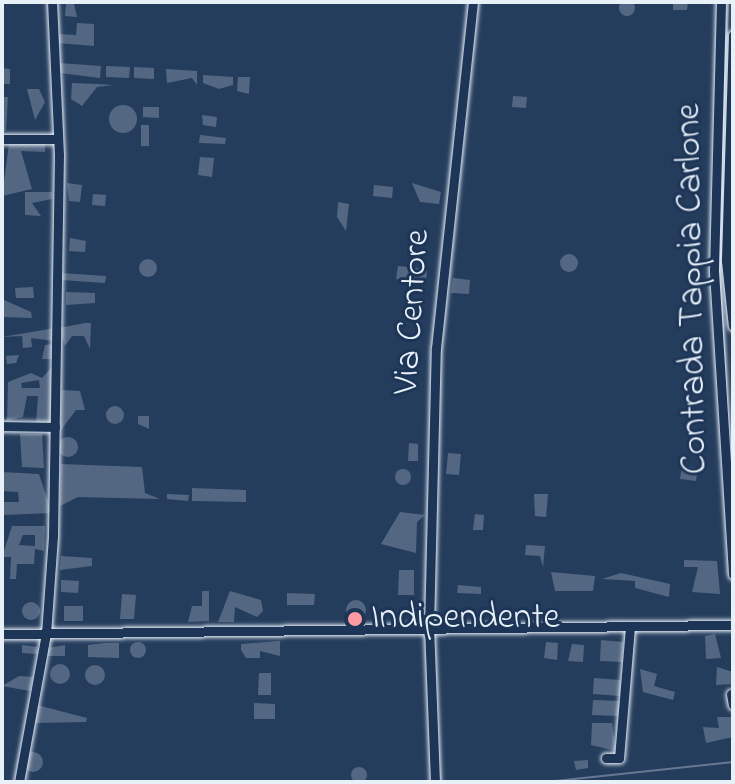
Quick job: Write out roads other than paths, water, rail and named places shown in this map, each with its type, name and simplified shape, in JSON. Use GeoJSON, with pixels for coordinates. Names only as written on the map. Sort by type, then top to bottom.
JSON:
{"type":"FeatureCollection","features":[{"type":"Feature","properties":{"kind":"street"},"geometry":{"type":"LineString","coordinates":[[19,782],[46,634],[55,427],[58,139],[52,2]]}},
{"type":"Feature","properties":{"kind":"street","name":"Via Centore"},"geometry":{"type":"LineString","coordinates":[[435,782],[429,628],[441,277],[473,2]]}},
{"type":"Feature","properties":{"kind":"street","name":"Contrada Tappia Carlone"},"geometry":{"type":"LineString","coordinates":[[721,2],[713,193],[733,574]]}},
{"type":"Feature","properties":{"kind":"street"},"geometry":{"type":"LineString","coordinates":[[733,35],[726,261],[733,326]]}},
{"type":"Feature","properties":{"kind":"street"},"geometry":{"type":"LineString","coordinates":[[2,139],[58,139]]}},
{"type":"Feature","properties":{"kind":"street"},"geometry":{"type":"LineString","coordinates":[[2,426],[55,427]]}},
{"type":"Feature","properties":{"kind":"street"},"geometry":{"type":"LineString","coordinates":[[2,634],[733,625]]}},
{"type":"Feature","properties":{"kind":"street"},"geometry":{"type":"LineString","coordinates":[[606,758],[619,758],[630,626]]}},
{"type":"Feature","properties":{"kind":"street"},"geometry":{"type":"LineString","coordinates":[[731,694],[733,705]]}},
{"type":"Feature","properties":{"kind":"waterway"},"geometry":{"type":"LineString","coordinates":[[722,156],[728,2]]}},
{"type":"Feature","properties":{"kind":"waterway"},"geometry":{"type":"LineString","coordinates":[[719,250],[728,428]]}},
{"type":"Feature","properties":{"kind":"waterway"},"geometry":{"type":"LineString","coordinates":[[546,782],[733,762]]}},
{"type":"Feature","properties":{"kind":"place","name":"Indipendente"},"geometry":{"type":"Point","coordinates":[355,619]}}]}
